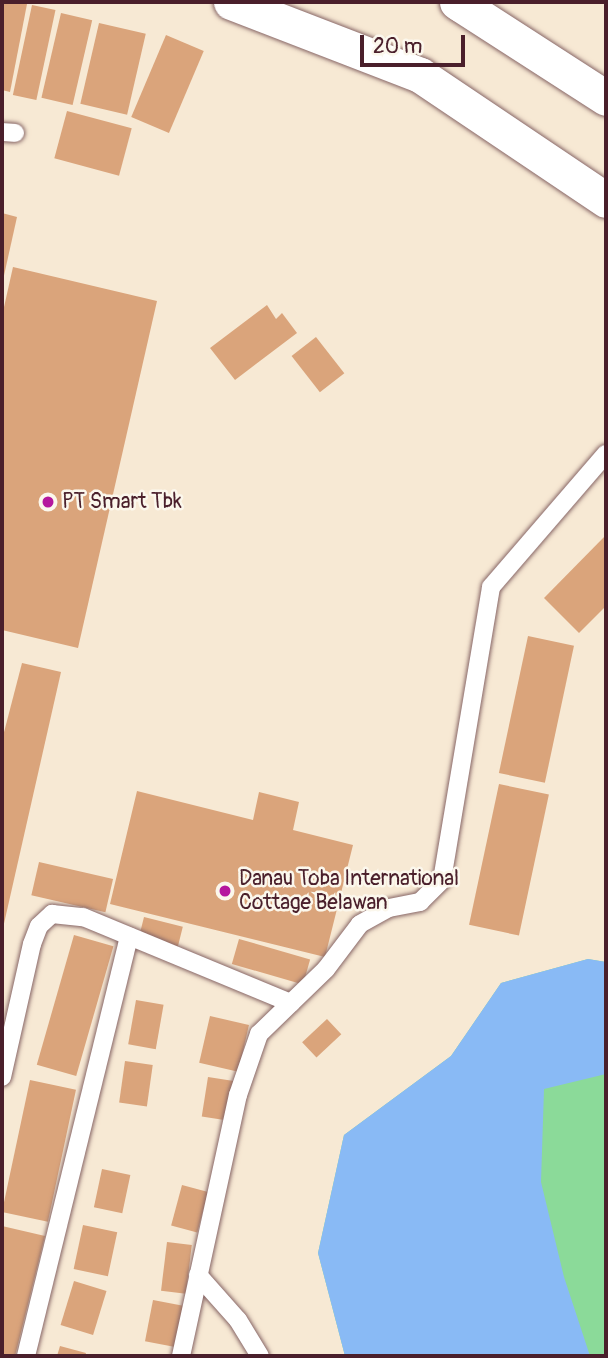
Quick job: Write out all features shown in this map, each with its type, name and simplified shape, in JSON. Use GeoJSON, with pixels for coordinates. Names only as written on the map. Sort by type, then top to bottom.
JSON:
{"type":"FeatureCollection","features":[{"type":"Feature","properties":{"kind":"street"},"geometry":{"type":"LineString","coordinates":[[231,2],[419,75],[606,200]]}},
{"type":"Feature","properties":{"kind":"street"},"geometry":{"type":"LineString","coordinates":[[469,4],[606,98]]}},
{"type":"Feature","properties":{"kind":"lane"},"geometry":{"type":"LineString","coordinates":[[181,1356],[238,1094],[259,1034],[326,969],[360,923],[389,908],[420,902],[442,880],[491,587],[606,454]]}},
{"type":"Feature","properties":{"kind":"lane"},"geometry":{"type":"LineString","coordinates":[[2,1077],[32,944],[44,918],[64,913],[129,936],[291,1003]]}},
{"type":"Feature","properties":{"kind":"lane"},"geometry":{"type":"LineString","coordinates":[[26,1356],[129,936]]}},
{"type":"Feature","properties":{"kind":"lane"},"geometry":{"type":"LineString","coordinates":[[198,1275],[238,1320],[260,1356]]}},
{"type":"Feature","properties":{"kind":"green space"},"geometry":{"type":"Polygon","coordinates":[[[588,959],[606,962],[606,1356],[345,1356],[318,1253],[344,1135],[451,1056],[501,983],[588,959]]]}},
{"type":"Feature","properties":{"kind":"water"},"geometry":{"type":"Polygon","coordinates":[[[588,959],[606,962],[606,1074],[544,1089],[541,1182],[564,1277],[590,1356],[345,1356],[318,1253],[344,1135],[451,1056],[501,983],[588,959]]]}},
{"type":"Feature","properties":{"kind":"building"},"geometry":{"type":"Polygon","coordinates":[[[2,2],[27,4],[10,92],[2,90],[2,2]]]}},
{"type":"Feature","properties":{"kind":"building"},"geometry":{"type":"Polygon","coordinates":[[[32,5],[55,10],[36,100],[13,95],[32,5]]]}},
{"type":"Feature","properties":{"kind":"building"},"geometry":{"type":"Polygon","coordinates":[[[61,13],[92,20],[73,105],[41,98],[61,13]]]}},
{"type":"Feature","properties":{"kind":"building"},"geometry":{"type":"Polygon","coordinates":[[[99,23],[146,34],[127,115],[80,104],[99,23]]]}},
{"type":"Feature","properties":{"kind":"building"},"geometry":{"type":"Polygon","coordinates":[[[166,35],[204,51],[169,133],[131,117],[166,35]]]}},
{"type":"Feature","properties":{"kind":"building"},"geometry":{"type":"Polygon","coordinates":[[[67,111],[132,128],[119,176],[54,158],[67,111]]]}},
{"type":"Feature","properties":{"kind":"building"},"geometry":{"type":"Polygon","coordinates":[[[2,213],[17,217],[3,280],[2,280],[2,213]]]}},
{"type":"Feature","properties":{"kind":"building"},"geometry":{"type":"Polygon","coordinates":[[[13,267],[157,301],[78,648],[2,630],[2,316],[13,267]]]}},
{"type":"Feature","properties":{"kind":"building"},"geometry":{"type":"Polygon","coordinates":[[[267,305],[276,319],[282,313],[297,333],[235,380],[210,348],[267,305]]]}},
{"type":"Feature","properties":{"kind":"building"},"geometry":{"type":"Polygon","coordinates":[[[316,337],[344,373],[320,392],[292,356],[316,337]]]}},
{"type":"Feature","properties":{"kind":"building"},"geometry":{"type":"Polygon","coordinates":[[[606,535],[606,606],[579,633],[544,598],[606,535]]]}},
{"type":"Feature","properties":{"kind":"building"},"geometry":{"type":"Polygon","coordinates":[[[528,636],[574,646],[545,783],[499,773],[528,636]]]}},
{"type":"Feature","properties":{"kind":"building"},"geometry":{"type":"Polygon","coordinates":[[[22,663],[61,672],[3,928],[2,740],[22,663]]]}},
{"type":"Feature","properties":{"kind":"building"},"geometry":{"type":"Polygon","coordinates":[[[499,784],[549,795],[519,935],[469,925],[499,784]]]}},
{"type":"Feature","properties":{"kind":"building"},"geometry":{"type":"Polygon","coordinates":[[[137,791],[253,820],[259,792],[299,802],[293,830],[353,845],[325,957],[110,904],[137,791]]]}},
{"type":"Feature","properties":{"kind":"building"},"geometry":{"type":"Polygon","coordinates":[[[39,862],[113,879],[105,912],[31,895],[39,862]]]}},
{"type":"Feature","properties":{"kind":"building"},"geometry":{"type":"Polygon","coordinates":[[[144,917],[183,927],[177,948],[139,938],[144,917]]]}},
{"type":"Feature","properties":{"kind":"building"},"geometry":{"type":"Polygon","coordinates":[[[74,935],[113,946],[76,1076],[37,1065],[74,935]]]}},
{"type":"Feature","properties":{"kind":"building"},"geometry":{"type":"Polygon","coordinates":[[[239,939],[310,959],[303,984],[232,964],[239,939]]]}},
{"type":"Feature","properties":{"kind":"building"},"geometry":{"type":"Polygon","coordinates":[[[136,1000],[164,1005],[156,1049],[128,1044],[136,1000]]]}},
{"type":"Feature","properties":{"kind":"building"},"geometry":{"type":"Polygon","coordinates":[[[210,1016],[249,1025],[238,1072],[199,1063],[210,1016]]]}},
{"type":"Feature","properties":{"kind":"building"},"geometry":{"type":"Polygon","coordinates":[[[327,1019],[341,1034],[316,1058],[302,1042],[327,1019]]]}},
{"type":"Feature","properties":{"kind":"building"},"geometry":{"type":"Polygon","coordinates":[[[125,1061],[153,1065],[147,1106],[119,1103],[125,1061]]]}},
{"type":"Feature","properties":{"kind":"building"},"geometry":{"type":"Polygon","coordinates":[[[208,1077],[234,1081],[227,1121],[202,1117],[208,1077]]]}},
{"type":"Feature","properties":{"kind":"building"},"geometry":{"type":"Polygon","coordinates":[[[30,1080],[76,1090],[48,1222],[2,1212],[30,1080]]]}},
{"type":"Feature","properties":{"kind":"building"},"geometry":{"type":"Polygon","coordinates":[[[102,1169],[130,1175],[122,1213],[94,1207],[102,1169]]]}},
{"type":"Feature","properties":{"kind":"building"},"geometry":{"type":"Polygon","coordinates":[[[182,1185],[208,1192],[197,1233],[171,1226],[182,1185]]]}},
{"type":"Feature","properties":{"kind":"building"},"geometry":{"type":"Polygon","coordinates":[[[83,1225],[117,1232],[108,1276],[74,1269],[83,1225]]]}},
{"type":"Feature","properties":{"kind":"building"},"geometry":{"type":"Polygon","coordinates":[[[2,1226],[45,1236],[15,1356],[2,1356],[2,1226]]]}},
{"type":"Feature","properties":{"kind":"building"},"geometry":{"type":"Polygon","coordinates":[[[167,1242],[192,1245],[186,1294],[161,1291],[167,1242]]]}},
{"type":"Feature","properties":{"kind":"building"},"geometry":{"type":"Polygon","coordinates":[[[74,1281],[107,1291],[93,1335],[61,1325],[74,1281]]]}},
{"type":"Feature","properties":{"kind":"building"},"geometry":{"type":"Polygon","coordinates":[[[153,1300],[184,1306],[176,1347],[145,1341],[153,1300]]]}},
{"type":"Feature","properties":{"kind":"building"},"geometry":{"type":"Polygon","coordinates":[[[60,1346],[86,1353],[85,1356],[57,1356],[60,1346]]]}},
{"type":"Feature","properties":{"kind":"place","name":"PT Smart Tbk"},"geometry":{"type":"Point","coordinates":[48,502]}},
{"type":"Feature","properties":{"kind":"place","name":"Danau Toba International Cottage Belawan"},"geometry":{"type":"Point","coordinates":[225,891]}}]}
